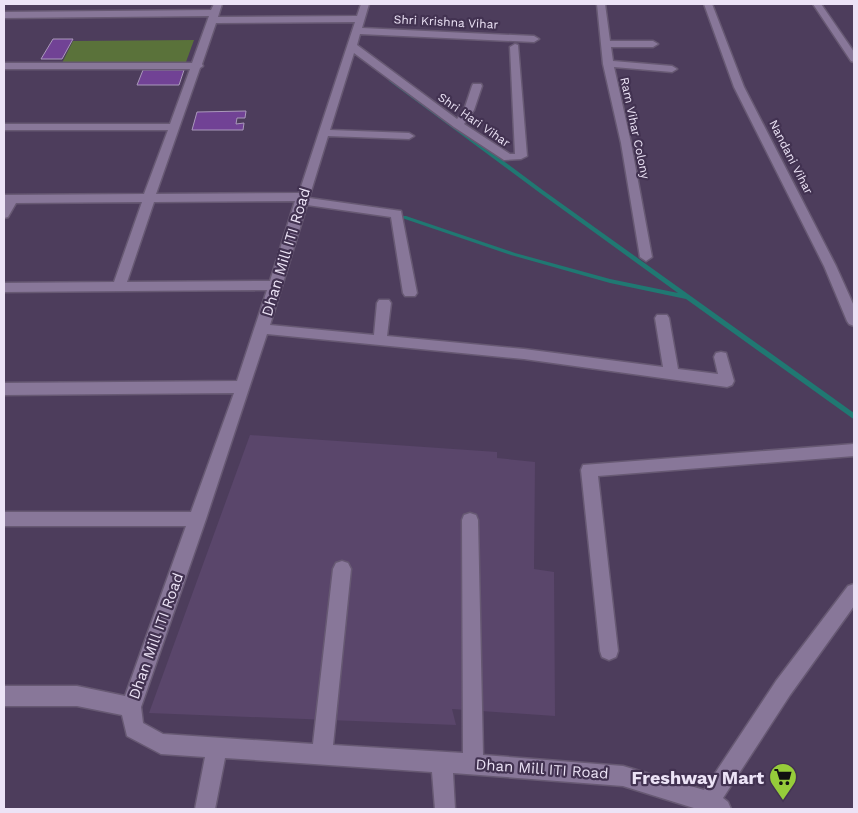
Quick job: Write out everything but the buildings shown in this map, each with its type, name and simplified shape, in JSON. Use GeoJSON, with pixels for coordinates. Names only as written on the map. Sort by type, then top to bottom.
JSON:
{"type":"FeatureCollection","features":[{"type":"Feature","properties":{"kind":"street","name":"Ram Vihar Colony"},"geometry":{"type":"LineString","coordinates":[[601,4],[608,64],[626,143],[646,257]]}},
{"type":"Feature","properties":{"kind":"street","name":"Nandani Vihar"},"geometry":{"type":"LineString","coordinates":[[708,4],[739,87],[822,249],[854,321]]}},
{"type":"Feature","properties":{"kind":"street"},"geometry":{"type":"LineString","coordinates":[[817,4],[854,59]]}},
{"type":"Feature","properties":{"kind":"street"},"geometry":{"type":"LineString","coordinates":[[119,286],[147,199],[198,66],[215,12]]}},
{"type":"Feature","properties":{"kind":"street","name":"Shri Krishna Vihar"},"geometry":{"type":"LineString","coordinates":[[5,16],[215,12],[534,39]]}},
{"type":"Feature","properties":{"kind":"street","name":"Shri Hari Vihar"},"geometry":{"type":"LineString","coordinates":[[359,25],[458,125],[508,158],[521,156],[515,47]]}},
{"type":"Feature","properties":{"kind":"street","name":"Dhan Mill ITI Road"},"geometry":{"type":"LineString","coordinates":[[359,25],[243,387],[131,707],[134,729],[161,744],[473,764],[623,776],[715,806]]}},
{"type":"Feature","properties":{"kind":"street"},"geometry":{"type":"LineString","coordinates":[[605,44],[653,44]]}},
{"type":"Feature","properties":{"kind":"street"},"geometry":{"type":"LineString","coordinates":[[608,64],[672,69]]}},
{"type":"Feature","properties":{"kind":"street"},"geometry":{"type":"LineString","coordinates":[[4,66],[198,66]]}},
{"type":"Feature","properties":{"kind":"street"},"geometry":{"type":"LineString","coordinates":[[458,125],[469,110],[477,86]]}},
{"type":"Feature","properties":{"kind":"street"},"geometry":{"type":"LineString","coordinates":[[4,127],[174,127]]}},
{"type":"Feature","properties":{"kind":"street"},"geometry":{"type":"LineString","coordinates":[[323,133],[409,136]]}},
{"type":"Feature","properties":{"kind":"street"},"geometry":{"type":"LineString","coordinates":[[4,214],[8,199],[302,199],[397,214],[410,293]]}},
{"type":"Feature","properties":{"kind":"street"},"geometry":{"type":"LineString","coordinates":[[4,288],[276,285]]}},
{"type":"Feature","properties":{"kind":"street"},"geometry":{"type":"LineString","coordinates":[[380,340],[384,304]]}},
{"type":"Feature","properties":{"kind":"street"},"geometry":{"type":"LineString","coordinates":[[662,318],[671,373]]}},
{"type":"Feature","properties":{"kind":"street"},"geometry":{"type":"LineString","coordinates":[[262,329],[524,354],[727,381],[722,357]]}},
{"type":"Feature","properties":{"kind":"street"},"geometry":{"type":"LineString","coordinates":[[4,389],[243,387]]}},
{"type":"Feature","properties":{"kind":"street"},"geometry":{"type":"LineString","coordinates":[[609,651],[589,470],[854,450]]}},
{"type":"Feature","properties":{"kind":"street"},"geometry":{"type":"LineString","coordinates":[[4,518],[198,519]]}},
{"type":"Feature","properties":{"kind":"street"},"geometry":{"type":"LineString","coordinates":[[470,520],[473,764]]}},
{"type":"Feature","properties":{"kind":"street"},"geometry":{"type":"LineString","coordinates":[[322,754],[342,569]]}},
{"type":"Feature","properties":{"kind":"street"},"geometry":{"type":"LineString","coordinates":[[715,806],[783,688],[854,592]]}},
{"type":"Feature","properties":{"kind":"street"},"geometry":{"type":"LineString","coordinates":[[4,696],[76,696],[131,707]]}},
{"type":"Feature","properties":{"kind":"street"},"geometry":{"type":"LineString","coordinates":[[206,809],[217,748]]}},
{"type":"Feature","properties":{"kind":"street"},"geometry":{"type":"LineString","coordinates":[[442,762],[445,809]]}},
{"type":"Feature","properties":{"kind":"shaded area"},"geometry":{"type":"Polygon","coordinates":[[[250,435],[497,452],[497,458],[535,462],[534,569],[554,572],[555,716],[452,709],[456,725],[149,713],[250,435]]]}},
{"type":"Feature","properties":{"kind":"green space"},"geometry":{"type":"Polygon","coordinates":[[[194,40],[186,62],[62,63],[73,41],[194,40]]]}},
{"type":"Feature","properties":{"kind":"waterway"},"geometry":{"type":"LineString","coordinates":[[391,80],[542,192],[854,416]]}},
{"type":"Feature","properties":{"kind":"waterway"},"geometry":{"type":"LineString","coordinates":[[404,217],[513,254],[610,281],[688,297]]}},
{"type":"Feature","properties":{"kind":"place","name":"Freshway Mart"},"geometry":{"type":"Point","coordinates":[783,801]}}]}
